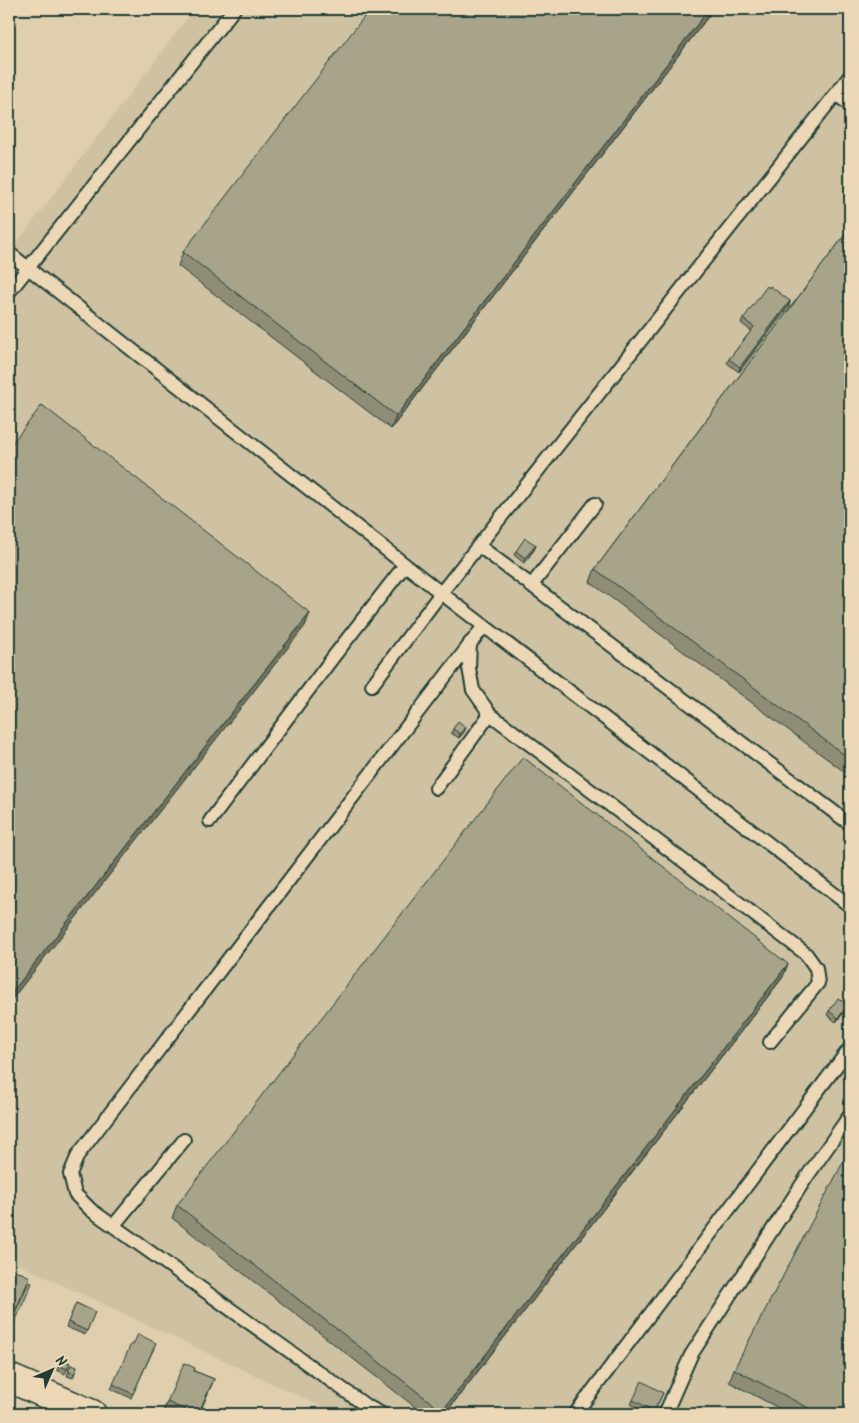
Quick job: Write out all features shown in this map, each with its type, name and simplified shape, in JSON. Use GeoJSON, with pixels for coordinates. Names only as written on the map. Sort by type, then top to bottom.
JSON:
{"type":"FeatureCollection","features":[{"type":"Feature","properties":{"kind":"street"},"geometry":{"type":"LineString","coordinates":[[9,1378],[92,1414]]}},
{"type":"Feature","properties":{"kind":"lane"},"geometry":{"type":"LineString","coordinates":[[9,292],[234,9]]}},
{"type":"Feature","properties":{"kind":"lane"},"geometry":{"type":"LineString","coordinates":[[372,685],[441,593],[850,76]]}},
{"type":"Feature","properties":{"kind":"lane"},"geometry":{"type":"LineString","coordinates":[[836,94],[850,104]]}},
{"type":"Feature","properties":{"kind":"lane"},"geometry":{"type":"LineString","coordinates":[[9,253],[441,593],[850,906]]}},
{"type":"Feature","properties":{"kind":"lane"},"geometry":{"type":"LineString","coordinates":[[531,586],[595,504]]}},
{"type":"Feature","properties":{"kind":"lane"},"geometry":{"type":"LineString","coordinates":[[479,546],[850,824]]}},
{"type":"Feature","properties":{"kind":"lane"},"geometry":{"type":"LineString","coordinates":[[210,822],[334,656],[405,565]]}},
{"type":"Feature","properties":{"kind":"lane"},"geometry":{"type":"LineString","coordinates":[[382,1414],[365,1406],[114,1225],[90,1210],[75,1194],[70,1174],[78,1155],[484,626]]}},
{"type":"Feature","properties":{"kind":"lane"},"geometry":{"type":"LineString","coordinates":[[470,643],[469,668],[473,690],[490,714],[806,954],[816,968],[818,983],[770,1042]]}},
{"type":"Feature","properties":{"kind":"lane"},"geometry":{"type":"LineString","coordinates":[[436,788],[490,714]]}},
{"type":"Feature","properties":{"kind":"lane"},"geometry":{"type":"LineString","coordinates":[[574,1414],[850,1048]]}},
{"type":"Feature","properties":{"kind":"lane"},"geometry":{"type":"LineString","coordinates":[[665,1414],[691,1355],[850,1114]]}},
{"type":"Feature","properties":{"kind":"lane"},"geometry":{"type":"LineString","coordinates":[[114,1225],[184,1140]]}},
{"type":"Feature","properties":{"kind":"shaded area"},"geometry":{"type":"Polygon","coordinates":[[[194,9],[850,9],[850,1414],[337,1414],[9,1260],[9,236],[19,240],[194,9]]]}},
{"type":"Feature","properties":{"kind":"building"},"geometry":{"type":"Polygon","coordinates":[[[370,9],[709,9],[396,416],[183,252],[370,9]]]}},
{"type":"Feature","properties":{"kind":"building"},"geometry":{"type":"Polygon","coordinates":[[[850,228],[850,759],[595,569],[850,228]]]}},
{"type":"Feature","properties":{"kind":"building"},"geometry":{"type":"Polygon","coordinates":[[[767,286],[769,288],[770,286],[790,301],[740,367],[729,359],[754,327],[743,319],[767,286]]]}},
{"type":"Feature","properties":{"kind":"building"},"geometry":{"type":"Polygon","coordinates":[[[42,405],[310,613],[9,996],[9,447],[42,405]]]}},
{"type":"Feature","properties":{"kind":"building"},"geometry":{"type":"Polygon","coordinates":[[[525,538],[536,545],[525,558],[516,551],[525,538]]]}},
{"type":"Feature","properties":{"kind":"building"},"geometry":{"type":"Polygon","coordinates":[[[458,721],[466,727],[460,734],[453,729],[458,721]]]}},
{"type":"Feature","properties":{"kind":"building"},"geometry":{"type":"Polygon","coordinates":[[[523,757],[788,964],[442,1411],[177,1205],[523,757]]]}},
{"type":"Feature","properties":{"kind":"building"},"geometry":{"type":"Polygon","coordinates":[[[838,998],[848,1005],[838,1018],[829,1011],[838,998]]]}},
{"type":"Feature","properties":{"kind":"building"},"geometry":{"type":"Polygon","coordinates":[[[850,1149],[850,1414],[820,1414],[734,1369],[850,1149]]]}},
{"type":"Feature","properties":{"kind":"building"},"geometry":{"type":"Polygon","coordinates":[[[9,1267],[30,1277],[10,1323],[13,1324],[9,1334],[9,1267]]]}},
{"type":"Feature","properties":{"kind":"building"},"geometry":{"type":"Polygon","coordinates":[[[29,1282],[32,1283],[12,1329],[13,1324],[10,1323],[29,1282]]]}},
{"type":"Feature","properties":{"kind":"building"},"geometry":{"type":"Polygon","coordinates":[[[76,1303],[95,1312],[87,1331],[68,1322],[76,1303]]]}},
{"type":"Feature","properties":{"kind":"building"},"geometry":{"type":"Polygon","coordinates":[[[138,1334],[156,1343],[133,1394],[113,1384],[131,1344],[133,1345],[138,1334]]]}},
{"type":"Feature","properties":{"kind":"building"},"geometry":{"type":"Polygon","coordinates":[[[9,1340],[13,1341],[11,1347],[9,1346],[9,1340]]]}},
{"type":"Feature","properties":{"kind":"building"},"geometry":{"type":"Polygon","coordinates":[[[61,1359],[70,1363],[67,1369],[58,1365],[61,1359]]]}},
{"type":"Feature","properties":{"kind":"building"},"geometry":{"type":"Polygon","coordinates":[[[184,1363],[195,1368],[194,1371],[214,1379],[198,1414],[184,1414],[186,1410],[167,1402],[184,1363]]]}},
{"type":"Feature","properties":{"kind":"building"},"geometry":{"type":"Polygon","coordinates":[[[71,1365],[77,1367],[74,1374],[68,1371],[71,1365]]]}},
{"type":"Feature","properties":{"kind":"building"},"geometry":{"type":"Polygon","coordinates":[[[642,1381],[663,1393],[654,1411],[633,1400],[642,1381]]]}}]}
